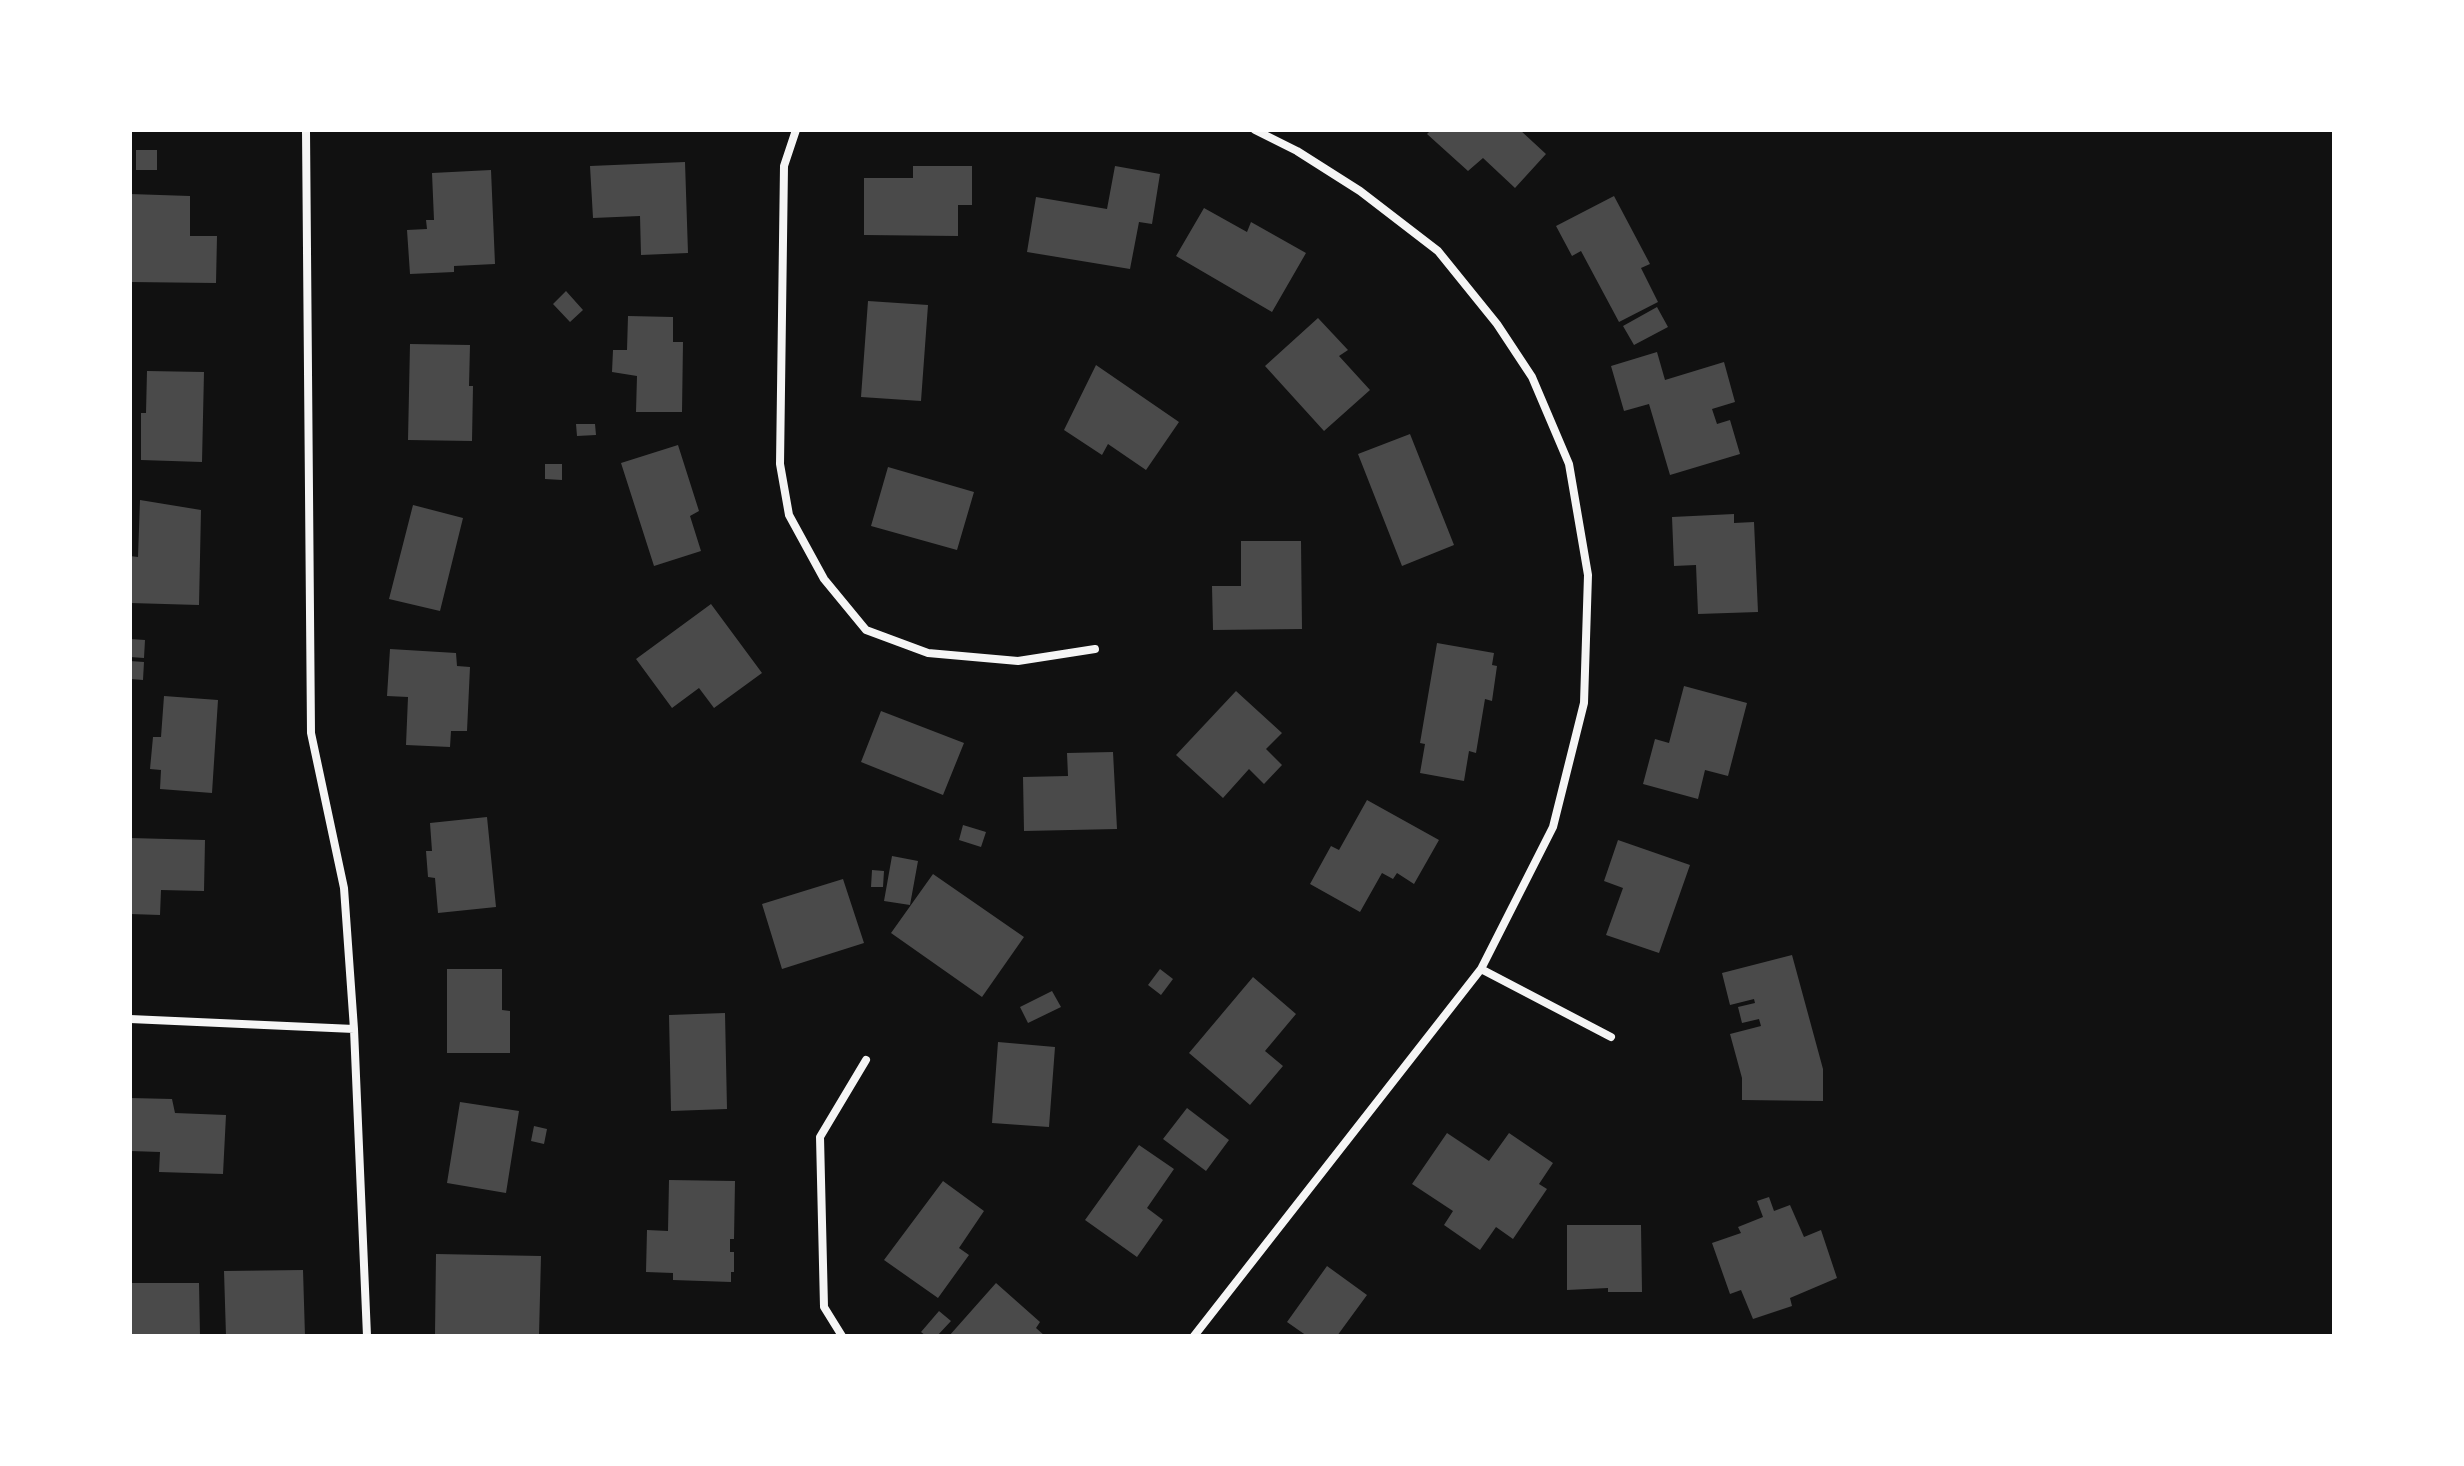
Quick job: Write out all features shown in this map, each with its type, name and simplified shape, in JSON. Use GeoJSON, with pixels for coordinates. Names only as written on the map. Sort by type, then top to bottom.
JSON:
{"type":"FeatureCollection","features":[{"type":"Feature","properties":{"kind":"street"},"geometry":{"type":"LineString","coordinates":[[306,130],[311,733],[344,888],[354,1029],[367,1336]]}},
{"type":"Feature","properties":{"kind":"street"},"geometry":{"type":"LineString","coordinates":[[796,130],[784,166],[780,464],[789,515],[824,579],[866,630],[928,653],[1018,661],[1095,649]]}},
{"type":"Feature","properties":{"kind":"street"},"geometry":{"type":"LineString","coordinates":[[1194,1336],[1481,969],[1553,827],[1584,703],[1588,575],[1569,464],[1532,377],[1497,324],[1438,251],[1360,191],[1297,151],[1255,130]]}},
{"type":"Feature","properties":{"kind":"street"},"geometry":{"type":"LineString","coordinates":[[1481,969],[1611,1037]]}},
{"type":"Feature","properties":{"kind":"street"},"geometry":{"type":"LineString","coordinates":[[130,1019],[354,1029]]}},
{"type":"Feature","properties":{"kind":"street"},"geometry":{"type":"LineString","coordinates":[[842,1336],[824,1307],[820,1137],[866,1060]]}},
{"type":"Feature","properties":{"kind":"building"},"geometry":{"type":"Polygon","coordinates":[[[1431,130],[1520,130],[1546,154],[1515,188],[1483,158],[1468,171],[1427,134],[1431,130]]]}},
{"type":"Feature","properties":{"kind":"building"},"geometry":{"type":"Polygon","coordinates":[[[136,150],[157,150],[157,170],[136,170],[136,150]]]}},
{"type":"Feature","properties":{"kind":"building"},"geometry":{"type":"Polygon","coordinates":[[[685,162],[688,253],[641,255],[640,216],[593,218],[590,166],[685,162]]]}},
{"type":"Feature","properties":{"kind":"building"},"geometry":{"type":"Polygon","coordinates":[[[913,166],[972,166],[972,205],[958,205],[958,236],[864,235],[864,178],[913,178],[913,166]]]}},
{"type":"Feature","properties":{"kind":"building"},"geometry":{"type":"Polygon","coordinates":[[[1115,166],[1160,174],[1152,224],[1139,222],[1130,269],[1027,252],[1036,197],[1107,209],[1115,166]]]}},
{"type":"Feature","properties":{"kind":"building"},"geometry":{"type":"Polygon","coordinates":[[[491,170],[495,264],[454,266],[454,272],[410,274],[407,230],[427,229],[426,220],[434,220],[432,173],[491,170]]]}},
{"type":"Feature","properties":{"kind":"building"},"geometry":{"type":"Polygon","coordinates":[[[130,194],[190,196],[190,236],[217,236],[216,283],[130,282],[130,194]]]}},
{"type":"Feature","properties":{"kind":"building"},"geometry":{"type":"Polygon","coordinates":[[[1614,196],[1650,264],[1641,268],[1658,302],[1619,322],[1581,251],[1572,256],[1556,226],[1614,196]]]}},
{"type":"Feature","properties":{"kind":"building"},"geometry":{"type":"Polygon","coordinates":[[[1204,208],[1247,232],[1251,222],[1306,253],[1272,312],[1176,256],[1204,208]]]}},
{"type":"Feature","properties":{"kind":"building"},"geometry":{"type":"Polygon","coordinates":[[[566,291],[583,310],[570,322],[553,304],[566,291]]]}},
{"type":"Feature","properties":{"kind":"building"},"geometry":{"type":"Polygon","coordinates":[[[868,301],[928,305],[921,401],[861,397],[868,301]]]}},
{"type":"Feature","properties":{"kind":"building"},"geometry":{"type":"Polygon","coordinates":[[[1657,307],[1668,327],[1634,345],[1623,326],[1657,307]]]}},
{"type":"Feature","properties":{"kind":"building"},"geometry":{"type":"Polygon","coordinates":[[[628,316],[673,317],[673,342],[683,342],[682,412],[636,412],[637,376],[612,372],[613,350],[627,350],[628,316]]]}},
{"type":"Feature","properties":{"kind":"building"},"geometry":{"type":"Polygon","coordinates":[[[1318,318],[1348,350],[1339,356],[1370,390],[1324,431],[1265,366],[1318,318]]]}},
{"type":"Feature","properties":{"kind":"building"},"geometry":{"type":"Polygon","coordinates":[[[410,344],[470,345],[472,441],[408,440],[410,344]]]}},
{"type":"Feature","properties":{"kind":"building"},"geometry":{"type":"Polygon","coordinates":[[[1657,352],[1665,380],[1724,362],[1735,402],[1712,409],[1717,424],[1730,420],[1740,454],[1670,475],[1649,404],[1624,411],[1611,366],[1657,352]]]}},
{"type":"Feature","properties":{"kind":"building"},"geometry":{"type":"Polygon","coordinates":[[[1096,365],[1179,422],[1146,470],[1108,444],[1102,455],[1064,430],[1096,365]]]}},
{"type":"Feature","properties":{"kind":"building"},"geometry":{"type":"Polygon","coordinates":[[[147,371],[204,372],[202,462],[141,460],[141,413],[146,413],[147,371]]]}},
{"type":"Feature","properties":{"kind":"building"},"geometry":{"type":"Polygon","coordinates":[[[576,424],[595,424],[596,435],[577,436],[576,424]]]}},
{"type":"Feature","properties":{"kind":"building"},"geometry":{"type":"Polygon","coordinates":[[[1410,434],[1454,545],[1402,566],[1358,454],[1410,434]]]}},
{"type":"Feature","properties":{"kind":"building"},"geometry":{"type":"Polygon","coordinates":[[[678,445],[699,511],[690,516],[701,551],[654,566],[621,463],[678,445]]]}},
{"type":"Feature","properties":{"kind":"building"},"geometry":{"type":"Polygon","coordinates":[[[545,464],[562,464],[562,480],[545,479],[545,464]]]}},
{"type":"Feature","properties":{"kind":"building"},"geometry":{"type":"Polygon","coordinates":[[[888,467],[974,492],[957,550],[871,526],[888,467]]]}},
{"type":"Feature","properties":{"kind":"building"},"geometry":{"type":"Polygon","coordinates":[[[140,500],[201,510],[199,605],[130,603],[130,556],[138,557],[140,500]]]}},
{"type":"Feature","properties":{"kind":"building"},"geometry":{"type":"Polygon","coordinates":[[[413,505],[463,518],[440,611],[389,599],[413,505]]]}},
{"type":"Feature","properties":{"kind":"building"},"geometry":{"type":"Polygon","coordinates":[[[1734,514],[1734,523],[1754,522],[1758,612],[1698,614],[1696,565],[1674,566],[1672,517],[1734,514]]]}},
{"type":"Feature","properties":{"kind":"building"},"geometry":{"type":"Polygon","coordinates":[[[1241,541],[1301,541],[1302,629],[1213,630],[1212,586],[1241,586],[1241,541]]]}},
{"type":"Feature","properties":{"kind":"building"},"geometry":{"type":"Polygon","coordinates":[[[711,604],[762,673],[714,708],[699,688],[672,708],[636,659],[711,604]]]}},
{"type":"Feature","properties":{"kind":"building"},"geometry":{"type":"Polygon","coordinates":[[[130,639],[145,640],[144,658],[130,657],[130,639]]]}},
{"type":"Feature","properties":{"kind":"building"},"geometry":{"type":"Polygon","coordinates":[[[1437,643],[1494,653],[1492,665],[1497,666],[1492,701],[1485,699],[1476,753],[1469,751],[1464,781],[1420,773],[1425,744],[1420,743],[1437,643]]]}},
{"type":"Feature","properties":{"kind":"building"},"geometry":{"type":"Polygon","coordinates":[[[390,649],[456,653],[457,666],[470,667],[467,731],[451,731],[450,747],[406,745],[408,697],[387,696],[390,649]]]}},
{"type":"Feature","properties":{"kind":"building"},"geometry":{"type":"Polygon","coordinates":[[[130,661],[144,662],[143,680],[130,679],[130,661]]]}},
{"type":"Feature","properties":{"kind":"building"},"geometry":{"type":"Polygon","coordinates":[[[1684,686],[1747,703],[1728,776],[1705,770],[1698,799],[1643,784],[1655,739],[1669,743],[1684,686]]]}},
{"type":"Feature","properties":{"kind":"building"},"geometry":{"type":"Polygon","coordinates":[[[1236,691],[1282,733],[1266,749],[1282,765],[1264,784],[1249,769],[1223,798],[1176,755],[1236,691]]]}},
{"type":"Feature","properties":{"kind":"building"},"geometry":{"type":"Polygon","coordinates":[[[164,696],[218,700],[212,793],[160,789],[161,770],[150,769],[153,737],[161,737],[164,696]]]}},
{"type":"Feature","properties":{"kind":"building"},"geometry":{"type":"Polygon","coordinates":[[[881,711],[964,743],[943,795],[861,762],[881,711]]]}},
{"type":"Feature","properties":{"kind":"building"},"geometry":{"type":"Polygon","coordinates":[[[1113,752],[1117,829],[1024,831],[1023,777],[1068,776],[1067,753],[1113,752]]]}},
{"type":"Feature","properties":{"kind":"building"},"geometry":{"type":"Polygon","coordinates":[[[1367,800],[1439,840],[1414,884],[1397,873],[1393,879],[1382,873],[1360,912],[1310,884],[1331,846],[1339,850],[1367,800]]]}},
{"type":"Feature","properties":{"kind":"building"},"geometry":{"type":"Polygon","coordinates":[[[487,817],[496,907],[438,913],[435,878],[428,877],[426,851],[432,851],[430,823],[487,817]]]}},
{"type":"Feature","properties":{"kind":"building"},"geometry":{"type":"Polygon","coordinates":[[[963,825],[986,832],[981,847],[959,840],[963,825]]]}},
{"type":"Feature","properties":{"kind":"building"},"geometry":{"type":"Polygon","coordinates":[[[130,838],[205,840],[204,891],[161,890],[160,915],[130,914],[130,838]]]}},
{"type":"Feature","properties":{"kind":"building"},"geometry":{"type":"Polygon","coordinates":[[[1618,840],[1690,865],[1659,953],[1606,935],[1623,888],[1604,881],[1618,840]]]}},
{"type":"Feature","properties":{"kind":"building"},"geometry":{"type":"Polygon","coordinates":[[[892,856],[918,861],[910,905],[884,901],[892,856]]]}},
{"type":"Feature","properties":{"kind":"building"},"geometry":{"type":"Polygon","coordinates":[[[872,870],[884,871],[883,887],[871,887],[872,870]]]}},
{"type":"Feature","properties":{"kind":"building"},"geometry":{"type":"Polygon","coordinates":[[[933,874],[1024,937],[982,997],[891,933],[933,874]]]}},
{"type":"Feature","properties":{"kind":"building"},"geometry":{"type":"Polygon","coordinates":[[[843,879],[864,943],[782,969],[762,904],[843,879]]]}},
{"type":"Feature","properties":{"kind":"building"},"geometry":{"type":"Polygon","coordinates":[[[1792,955],[1823,1069],[1823,1101],[1742,1100],[1742,1078],[1730,1034],[1761,1026],[1759,1019],[1742,1023],[1738,1007],[1755,1003],[1754,999],[1730,1005],[1722,973],[1792,955]]]}},
{"type":"Feature","properties":{"kind":"building"},"geometry":{"type":"Polygon","coordinates":[[[447,969],[502,969],[502,1010],[510,1011],[510,1053],[447,1053],[447,969]]]}},
{"type":"Feature","properties":{"kind":"building"},"geometry":{"type":"Polygon","coordinates":[[[1160,969],[1173,979],[1161,995],[1148,985],[1160,969]]]}},
{"type":"Feature","properties":{"kind":"building"},"geometry":{"type":"Polygon","coordinates":[[[1253,977],[1296,1014],[1265,1051],[1283,1066],[1250,1105],[1189,1053],[1253,977]]]}},
{"type":"Feature","properties":{"kind":"building"},"geometry":{"type":"Polygon","coordinates":[[[1052,991],[1061,1007],[1028,1023],[1020,1007],[1052,991]]]}},
{"type":"Feature","properties":{"kind":"building"},"geometry":{"type":"Polygon","coordinates":[[[725,1013],[727,1109],[671,1111],[669,1015],[725,1013]]]}},
{"type":"Feature","properties":{"kind":"building"},"geometry":{"type":"Polygon","coordinates":[[[998,1042],[1055,1047],[1049,1127],[992,1123],[998,1042]]]}},
{"type":"Feature","properties":{"kind":"building"},"geometry":{"type":"Polygon","coordinates":[[[130,1098],[172,1099],[175,1113],[226,1115],[223,1174],[159,1172],[160,1152],[130,1151],[130,1098]]]}},
{"type":"Feature","properties":{"kind":"building"},"geometry":{"type":"Polygon","coordinates":[[[460,1102],[519,1111],[506,1193],[447,1183],[460,1102]]]}},
{"type":"Feature","properties":{"kind":"building"},"geometry":{"type":"Polygon","coordinates":[[[1187,1108],[1229,1140],[1206,1171],[1163,1139],[1187,1108]]]}},
{"type":"Feature","properties":{"kind":"building"},"geometry":{"type":"Polygon","coordinates":[[[534,1126],[547,1129],[544,1144],[531,1141],[534,1126]]]}},
{"type":"Feature","properties":{"kind":"building"},"geometry":{"type":"Polygon","coordinates":[[[1447,1133],[1489,1161],[1509,1133],[1553,1163],[1539,1184],[1547,1189],[1513,1239],[1496,1227],[1480,1250],[1444,1225],[1453,1211],[1412,1184],[1447,1133]]]}},
{"type":"Feature","properties":{"kind":"building"},"geometry":{"type":"Polygon","coordinates":[[[1139,1145],[1174,1169],[1147,1208],[1163,1220],[1137,1257],[1085,1220],[1139,1145]]]}},
{"type":"Feature","properties":{"kind":"building"},"geometry":{"type":"Polygon","coordinates":[[[669,1180],[735,1181],[734,1239],[730,1239],[730,1252],[734,1252],[731,1282],[673,1280],[673,1273],[646,1272],[647,1230],[668,1231],[669,1180]]]}},
{"type":"Feature","properties":{"kind":"building"},"geometry":{"type":"Polygon","coordinates":[[[943,1181],[984,1211],[959,1248],[969,1255],[938,1298],[884,1260],[943,1181]]]}},
{"type":"Feature","properties":{"kind":"building"},"geometry":{"type":"Polygon","coordinates":[[[1769,1197],[1774,1211],[1790,1205],[1804,1237],[1821,1230],[1837,1278],[1790,1298],[1792,1306],[1753,1319],[1741,1290],[1730,1294],[1712,1243],[1741,1233],[1738,1227],[1763,1217],[1757,1201],[1769,1197]]]}},
{"type":"Feature","properties":{"kind":"building"},"geometry":{"type":"Polygon","coordinates":[[[1567,1225],[1641,1225],[1642,1292],[1608,1292],[1608,1288],[1567,1290],[1567,1225]]]}},
{"type":"Feature","properties":{"kind":"building"},"geometry":{"type":"Polygon","coordinates":[[[436,1254],[541,1256],[539,1335],[435,1334],[436,1254]]]}},
{"type":"Feature","properties":{"kind":"building"},"geometry":{"type":"Polygon","coordinates":[[[1327,1266],[1367,1295],[1337,1336],[1307,1336],[1287,1322],[1327,1266]]]}},
{"type":"Feature","properties":{"kind":"building"},"geometry":{"type":"Polygon","coordinates":[[[303,1270],[305,1336],[226,1336],[224,1271],[303,1270]]]}},
{"type":"Feature","properties":{"kind":"building"},"geometry":{"type":"Polygon","coordinates":[[[130,1283],[199,1283],[200,1336],[130,1336],[130,1283]]]}},
{"type":"Feature","properties":{"kind":"building"},"geometry":{"type":"Polygon","coordinates":[[[996,1283],[1040,1322],[1036,1328],[1045,1336],[949,1336],[996,1283]]]}},
{"type":"Feature","properties":{"kind":"building"},"geometry":{"type":"Polygon","coordinates":[[[939,1311],[951,1321],[937,1336],[926,1336],[921,1332],[939,1311]]]}}]}
